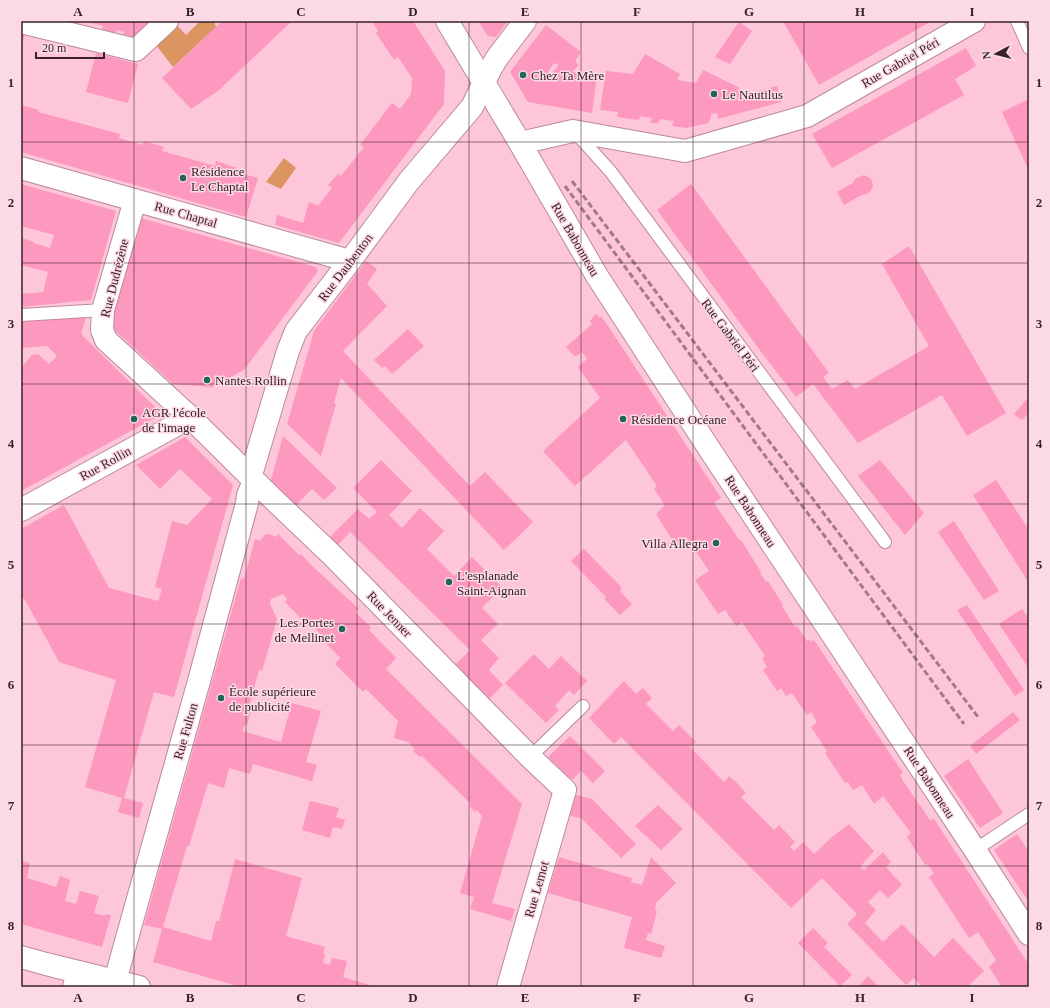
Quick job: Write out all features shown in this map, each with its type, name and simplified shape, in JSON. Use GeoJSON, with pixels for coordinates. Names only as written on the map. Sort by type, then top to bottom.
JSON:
{"type":"FeatureCollection","features":[{"type":"Feature","properties":{"kind":"street"},"geometry":{"type":"LineString","coordinates":[[21,22],[136,50],[167,21]]}},
{"type":"Feature","properties":{"kind":"street","name":"Rue Babonneau"},"geometry":{"type":"LineString","coordinates":[[447,21],[597,276],[1029,934]]}},
{"type":"Feature","properties":{"kind":"street","name":"Rue Daubenton"},"geometry":{"type":"LineString","coordinates":[[251,478],[288,351],[296,330],[350,261],[409,181],[472,107],[483,82],[497,58],[525,21]]}},
{"type":"Feature","properties":{"kind":"street","name":"Rue Gabriel Péri"},"geometry":{"type":"LineString","coordinates":[[520,143],[573,131],[684,151],[807,116],[974,21]]}},
{"type":"Feature","properties":{"kind":"street","name":"Rue Chaptal"},"geometry":{"type":"LineString","coordinates":[[21,168],[350,261]]}},
{"type":"Feature","properties":{"kind":"street","name":"Rue Dudrézène"},"geometry":{"type":"LineString","coordinates":[[135,200],[103,310],[102,330],[106,340],[190,416],[251,478]]}},
{"type":"Feature","properties":{"kind":"street","name":"Rue Rollin"},"geometry":{"type":"LineString","coordinates":[[21,510],[190,416]]}},
{"type":"Feature","properties":{"kind":"street","name":"Rue Jenner"},"geometry":{"type":"LineString","coordinates":[[251,478],[333,556],[530,757],[565,790]]}},
{"type":"Feature","properties":{"kind":"street","name":"Rue Fulton"},"geometry":{"type":"LineString","coordinates":[[115,981],[245,511],[251,478]]}},
{"type":"Feature","properties":{"kind":"street","name":"Rue Lemot"},"geometry":{"type":"LineString","coordinates":[[508,987],[565,790]]}},
{"type":"Feature","properties":{"kind":"street"},"geometry":{"type":"LineString","coordinates":[[21,957],[76,980],[115,981],[138,987]]}},
{"type":"Feature","properties":{"kind":"lane"},"geometry":{"type":"LineString","coordinates":[[1017,21],[1029,48]]}},
{"type":"Feature","properties":{"kind":"lane","name":"Rue Gabriel Péri"},"geometry":{"type":"LineString","coordinates":[[573,131],[611,172],[885,542]]}},
{"type":"Feature","properties":{"kind":"lane"},"geometry":{"type":"LineString","coordinates":[[21,314],[103,310]]}},
{"type":"Feature","properties":{"kind":"lane"},"geometry":{"type":"LineString","coordinates":[[530,757],[583,706]]}},
{"type":"Feature","properties":{"kind":"lane"},"geometry":{"type":"LineString","coordinates":[[975,850],[1029,814]]}},
{"type":"Feature","properties":{"kind":"shaded area"},"geometry":{"type":"Polygon","coordinates":[[[173,21],[186,35],[200,21],[214,21],[216,27],[173,67],[153,41],[173,21]]]}},
{"type":"Feature","properties":{"kind":"shaded area"},"geometry":{"type":"Polygon","coordinates":[[[284,158],[296,168],[281,189],[266,182],[284,158]]]}},
{"type":"Feature","properties":{"kind":"building"},"geometry":{"type":"Polygon","coordinates":[[[85,21],[151,21],[130,41],[123,38],[124,32],[117,30],[116,32],[110,32],[102,29],[103,26],[85,21]]]}},
{"type":"Feature","properties":{"kind":"building"},"geometry":{"type":"Polygon","coordinates":[[[222,21],[292,21],[218,91],[191,109],[162,78],[222,21]]]}},
{"type":"Feature","properties":{"kind":"building"},"geometry":{"type":"Polygon","coordinates":[[[372,21],[413,21],[445,71],[444,104],[339,243],[275,225],[277,215],[303,223],[309,202],[318,206],[332,188],[328,185],[338,174],[341,176],[364,147],[360,145],[392,103],[400,109],[411,94],[412,78],[398,57],[394,60],[376,33],[378,31],[372,21]]]}},
{"type":"Feature","properties":{"kind":"building"},"geometry":{"type":"Polygon","coordinates":[[[478,21],[508,21],[496,37],[488,36],[478,21]]]}},
{"type":"Feature","properties":{"kind":"building"},"geometry":{"type":"Polygon","coordinates":[[[783,21],[932,21],[819,85],[783,21]]]}},
{"type":"Feature","properties":{"kind":"building"},"geometry":{"type":"Polygon","coordinates":[[[739,22],[752,31],[730,64],[715,57],[739,22]]]}},
{"type":"Feature","properties":{"kind":"building"},"geometry":{"type":"Polygon","coordinates":[[[546,25],[581,52],[575,61],[579,65],[572,72],[597,76],[592,113],[528,102],[510,72],[546,25]],[[554,63],[548,72],[551,74],[559,65],[554,63]]]}},
{"type":"Feature","properties":{"kind":"building"},"geometry":{"type":"Polygon","coordinates":[[[21,33],[25,34],[21,47],[21,33]]]}},
{"type":"Feature","properties":{"kind":"building"},"geometry":{"type":"Polygon","coordinates":[[[966,48],[976,66],[955,79],[964,95],[832,168],[812,134],[966,48]]]}},
{"type":"Feature","properties":{"kind":"building"},"geometry":{"type":"Polygon","coordinates":[[[96,53],[138,64],[128,103],[86,92],[96,53]]]}},
{"type":"Feature","properties":{"kind":"building"},"geometry":{"type":"Polygon","coordinates":[[[645,54],[680,74],[677,80],[696,83],[703,70],[740,88],[738,101],[744,99],[743,95],[777,86],[781,102],[718,119],[717,113],[711,114],[708,123],[686,128],[672,126],[674,121],[660,119],[658,123],[650,123],[652,118],[640,116],[639,120],[617,117],[618,112],[600,110],[606,71],[633,74],[645,54]]]}},
{"type":"Feature","properties":{"kind":"building"},"geometry":{"type":"Polygon","coordinates":[[[1029,99],[1029,171],[1002,112],[1029,99]]]}},
{"type":"Feature","properties":{"kind":"building"},"geometry":{"type":"Polygon","coordinates":[[[21,105],[39,110],[38,112],[120,134],[119,138],[142,145],[144,141],[164,147],[162,151],[215,166],[216,161],[237,168],[236,172],[258,178],[246,217],[21,152],[21,105]]]}},
{"type":"Feature","properties":{"kind":"building"},"geometry":{"type":"Polygon","coordinates":[[[864,175],[871,179],[873,186],[870,192],[844,205],[837,192],[853,183],[855,179],[864,175]]]}},
{"type":"Feature","properties":{"kind":"building"},"geometry":{"type":"Polygon","coordinates":[[[21,184],[116,211],[91,300],[21,307],[21,294],[43,292],[48,272],[21,265],[21,238],[50,248],[54,235],[21,226],[21,184]]]}},
{"type":"Feature","properties":{"kind":"building"},"geometry":{"type":"Polygon","coordinates":[[[691,184],[829,373],[823,377],[832,389],[848,380],[855,389],[929,346],[882,264],[909,246],[1006,413],[967,436],[942,395],[858,443],[813,384],[796,397],[657,210],[691,184]]]}},
{"type":"Feature","properties":{"kind":"building"},"geometry":{"type":"Polygon","coordinates":[[[141,218],[316,267],[318,271],[244,370],[212,387],[173,384],[110,326],[141,218]]]}},
{"type":"Feature","properties":{"kind":"building"},"geometry":{"type":"Polygon","coordinates":[[[366,261],[377,269],[367,284],[387,306],[343,351],[470,486],[485,472],[533,522],[504,550],[341,378],[334,403],[336,404],[321,456],[287,424],[314,331],[366,261]]]}},
{"type":"Feature","properties":{"kind":"building"},"geometry":{"type":"Polygon","coordinates":[[[596,314],[600,318],[601,316],[614,335],[721,498],[714,503],[740,541],[741,540],[766,582],[768,581],[795,627],[797,626],[807,641],[810,639],[811,642],[814,640],[903,773],[900,775],[903,781],[930,820],[934,819],[1029,965],[1029,987],[1002,987],[989,967],[996,960],[978,932],[969,938],[929,877],[934,873],[927,864],[925,865],[907,837],[911,833],[883,796],[874,804],[862,785],[853,790],[848,782],[845,783],[825,753],[827,751],[811,727],[817,722],[811,712],[807,715],[792,693],[786,696],[781,688],[777,691],[763,670],[767,667],[762,658],[765,656],[742,622],[736,626],[725,610],[718,614],[695,580],[709,571],[686,537],[675,544],[656,514],[665,505],[654,489],[657,486],[626,440],[575,486],[543,451],[600,398],[578,367],[587,359],[582,352],[574,356],[566,347],[592,324],[590,321],[596,314]]]}},
{"type":"Feature","properties":{"kind":"building"},"geometry":{"type":"Polygon","coordinates":[[[86,317],[81,334],[162,414],[21,491],[21,394],[23,393],[21,391],[21,368],[32,355],[38,354],[49,364],[57,356],[47,346],[21,348],[21,322],[86,317]]]}},
{"type":"Feature","properties":{"kind":"building"},"geometry":{"type":"Polygon","coordinates":[[[408,329],[424,346],[392,374],[385,366],[382,368],[374,360],[408,329]]]}},
{"type":"Feature","properties":{"kind":"building"},"geometry":{"type":"Polygon","coordinates":[[[1029,397],[1029,412],[1022,420],[1014,414],[1029,397]]]}},
{"type":"Feature","properties":{"kind":"building"},"geometry":{"type":"Polygon","coordinates":[[[283,436],[337,488],[324,500],[312,489],[294,507],[270,484],[283,436]]]}},
{"type":"Feature","properties":{"kind":"building"},"geometry":{"type":"Polygon","coordinates":[[[185,437],[233,485],[174,697],[154,692],[124,798],[143,803],[139,818],[118,812],[122,798],[85,787],[116,680],[59,662],[24,598],[21,599],[21,529],[64,505],[109,588],[158,601],[162,589],[155,587],[172,521],[187,525],[212,499],[180,469],[160,489],[136,465],[185,437]]]}},
{"type":"Feature","properties":{"kind":"building","name":"L'esplanade Saint-Aignan"},"geometry":{"type":"Polygon","coordinates":[[[381,460],[412,491],[389,515],[402,528],[420,508],[444,531],[427,549],[454,576],[472,557],[502,587],[482,608],[498,624],[481,640],[499,658],[489,670],[503,685],[489,699],[455,665],[470,650],[350,532],[335,548],[327,540],[358,509],[369,519],[377,512],[353,488],[381,460]]]}},
{"type":"Feature","properties":{"kind":"building"},"geometry":{"type":"Polygon","coordinates":[[[880,460],[924,513],[905,535],[858,476],[880,460]]]}},
{"type":"Feature","properties":{"kind":"building"},"geometry":{"type":"Polygon","coordinates":[[[996,480],[1029,530],[1029,583],[973,495],[996,480]]]}},
{"type":"Feature","properties":{"kind":"building"},"geometry":{"type":"Polygon","coordinates":[[[954,521],[999,591],[984,600],[938,532],[954,521]]]}},
{"type":"Feature","properties":{"kind":"building"},"geometry":{"type":"Polygon","coordinates":[[[266,534],[276,537],[278,534],[359,609],[355,612],[371,627],[369,630],[396,658],[386,669],[522,804],[492,903],[515,909],[511,921],[470,909],[474,897],[460,893],[482,816],[477,810],[475,812],[469,806],[471,804],[422,756],[420,757],[413,751],[415,749],[408,742],[394,738],[398,721],[366,689],[363,692],[335,664],[340,658],[325,642],[327,640],[312,626],[310,628],[285,602],[287,599],[283,594],[271,599],[270,604],[277,619],[262,671],[259,670],[249,707],[251,708],[249,711],[251,711],[247,725],[245,724],[242,731],[281,742],[292,703],[321,711],[306,762],[317,765],[312,781],[253,764],[250,774],[229,768],[224,788],[208,783],[189,846],[187,846],[163,927],[211,941],[216,921],[219,921],[235,859],[302,878],[286,936],[325,947],[323,953],[325,954],[323,963],[330,965],[332,958],[347,961],[343,977],[376,987],[241,987],[153,962],[162,929],[144,925],[241,578],[244,579],[255,539],[260,541],[266,534]]]}},
{"type":"Feature","properties":{"kind":"building"},"geometry":{"type":"Polygon","coordinates":[[[584,549],[622,588],[620,591],[632,604],[620,615],[604,599],[606,597],[571,561],[584,549]]]}},
{"type":"Feature","properties":{"kind":"building"},"geometry":{"type":"Polygon","coordinates":[[[967,605],[1024,690],[1015,696],[957,610],[967,605]]]}},
{"type":"Feature","properties":{"kind":"building"},"geometry":{"type":"Polygon","coordinates":[[[1022,609],[1029,619],[1029,669],[999,624],[1022,609]]]}},
{"type":"Feature","properties":{"kind":"building"},"geometry":{"type":"Polygon","coordinates":[[[534,654],[549,669],[561,656],[587,681],[574,695],[569,690],[555,706],[559,710],[546,723],[505,683],[534,654]]]}},
{"type":"Feature","properties":{"kind":"building"},"geometry":{"type":"Polygon","coordinates":[[[624,681],[636,694],[643,688],[652,698],[646,704],[673,731],[679,725],[696,742],[690,747],[724,782],[729,776],[746,793],[741,797],[774,830],[779,825],[795,842],[790,847],[794,851],[803,842],[814,854],[849,824],[874,851],[860,867],[864,870],[883,852],[891,862],[886,867],[902,885],[888,898],[880,890],[868,902],[876,910],[865,923],[883,942],[902,924],[934,957],[953,938],[984,971],[967,987],[922,987],[914,978],[906,985],[847,924],[857,914],[822,878],[791,908],[621,737],[614,744],[589,718],[624,681]]]}},
{"type":"Feature","properties":{"kind":"building"},"geometry":{"type":"Polygon","coordinates":[[[1013,712],[1020,720],[976,754],[970,746],[1013,712]]]}},
{"type":"Feature","properties":{"kind":"building"},"geometry":{"type":"Polygon","coordinates":[[[570,736],[605,771],[593,783],[581,771],[572,780],[548,757],[570,736]]]}},
{"type":"Feature","properties":{"kind":"building"},"geometry":{"type":"Polygon","coordinates":[[[968,759],[1003,813],[980,828],[944,776],[968,759]]]}},
{"type":"Feature","properties":{"kind":"building"},"geometry":{"type":"Polygon","coordinates":[[[576,795],[592,799],[636,844],[621,858],[581,818],[570,816],[576,795]]]}},
{"type":"Feature","properties":{"kind":"building"},"geometry":{"type":"Polygon","coordinates":[[[310,801],[339,808],[336,817],[345,820],[342,829],[333,827],[330,838],[302,830],[310,801]]]}},
{"type":"Feature","properties":{"kind":"building"},"geometry":{"type":"Polygon","coordinates":[[[658,805],[683,829],[661,850],[635,826],[658,805]]]}},
{"type":"Feature","properties":{"kind":"building"},"geometry":{"type":"Polygon","coordinates":[[[1017,834],[1029,852],[1029,902],[994,850],[1017,834]]]}},
{"type":"Feature","properties":{"kind":"building"},"geometry":{"type":"Polygon","coordinates":[[[559,857],[632,878],[631,882],[642,885],[651,857],[676,883],[656,903],[655,910],[657,911],[651,934],[648,933],[646,940],[665,946],[661,958],[624,948],[632,917],[548,893],[559,857]]]}},
{"type":"Feature","properties":{"kind":"building"},"geometry":{"type":"Polygon","coordinates":[[[21,861],[30,863],[27,878],[56,887],[60,876],[70,880],[65,901],[76,904],[80,891],[99,896],[94,913],[105,916],[105,914],[111,915],[102,947],[21,924],[21,861]]]}},
{"type":"Feature","properties":{"kind":"building"},"geometry":{"type":"Polygon","coordinates":[[[813,928],[828,943],[824,947],[852,975],[840,986],[798,943],[813,928]]]}},
{"type":"Feature","properties":{"kind":"building"},"geometry":{"type":"Polygon","coordinates":[[[868,976],[879,987],[858,987],[868,976]]]}},
{"type":"Feature","properties":{"kind":"railway"},"geometry":{"type":"LineString","coordinates":[[572,181],[978,717]]}},
{"type":"Feature","properties":{"kind":"railway"},"geometry":{"type":"LineString","coordinates":[[565,186],[964,724]]}},
{"type":"Feature","properties":{"kind":"place","name":"Chez Ta Mère"},"geometry":{"type":"Point","coordinates":[523,75]}},
{"type":"Feature","properties":{"kind":"place","name":"Le Nautilus"},"geometry":{"type":"Point","coordinates":[714,94]}},
{"type":"Feature","properties":{"kind":"place","name":"Résidence Le Chaptal"},"geometry":{"type":"Point","coordinates":[183,178]}},
{"type":"Feature","properties":{"kind":"place","name":"Nantes Rollin"},"geometry":{"type":"Point","coordinates":[207,380]}},
{"type":"Feature","properties":{"kind":"place","name":"AGR l'école de l'image"},"geometry":{"type":"Point","coordinates":[134,419]}},
{"type":"Feature","properties":{"kind":"place","name":"Résidence Océane"},"geometry":{"type":"Point","coordinates":[623,419]}},
{"type":"Feature","properties":{"kind":"place","name":"Villa Allegra"},"geometry":{"type":"Point","coordinates":[716,543]}},
{"type":"Feature","properties":{"kind":"place","name":"L'esplanade Saint-Aignan"},"geometry":{"type":"Point","coordinates":[449,582]}},
{"type":"Feature","properties":{"kind":"place","name":"Les Portes de Mellinet"},"geometry":{"type":"Point","coordinates":[342,629]}},
{"type":"Feature","properties":{"kind":"place","name":"École supérieure de publicité"},"geometry":{"type":"Point","coordinates":[221,698]}}]}
